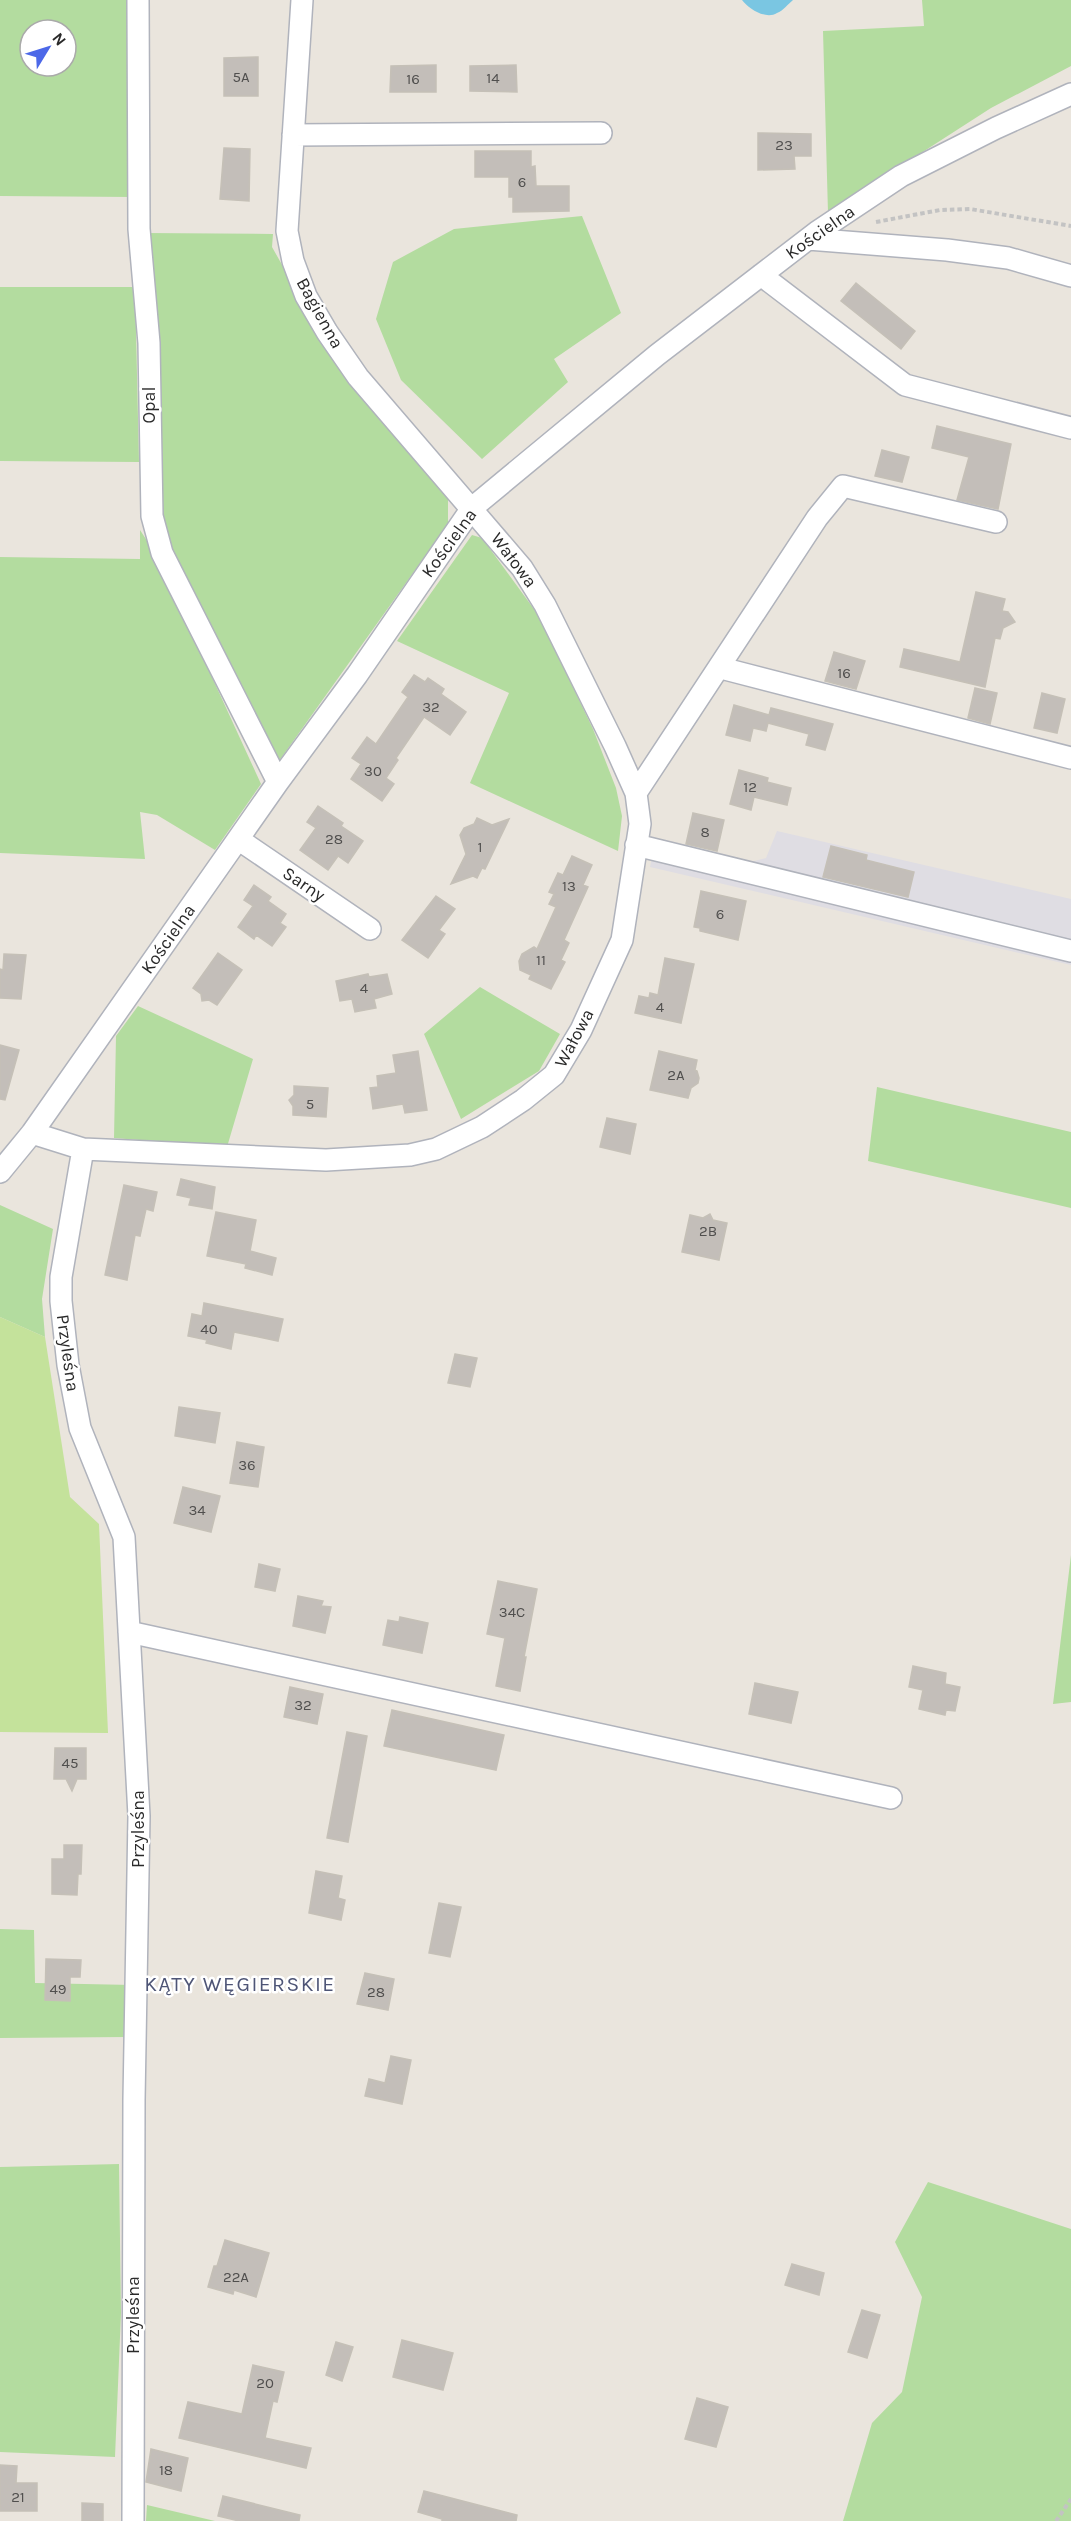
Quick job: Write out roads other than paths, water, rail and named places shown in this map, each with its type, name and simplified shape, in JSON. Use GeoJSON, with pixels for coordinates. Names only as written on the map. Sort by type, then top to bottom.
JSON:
{"type":"FeatureCollection","features":[{"type":"Feature","properties":{"kind":"street","name":"Opal"},"geometry":{"type":"LineString","coordinates":[[138,0],[139,229],[149,343],[152,516],[162,553],[278,782]]}},
{"type":"Feature","properties":{"kind":"street","name":"Bagienna"},"geometry":{"type":"LineString","coordinates":[[302,0],[287,231],[293,261],[306,296],[358,377],[472,508]]}},
{"type":"Feature","properties":{"kind":"street","name":"Kościelna"},"geometry":{"type":"LineString","coordinates":[[0,1172],[32,1133],[278,782],[357,675],[472,508],[657,355],[808,239],[901,176],[1071,94]]}},
{"type":"Feature","properties":{"kind":"street"},"geometry":{"type":"LineString","coordinates":[[293,135],[602,133]]}},
{"type":"Feature","properties":{"kind":"street"},"geometry":{"type":"LineString","coordinates":[[808,239],[947,250],[1008,258],[1071,276]]}},
{"type":"Feature","properties":{"kind":"street"},"geometry":{"type":"LineString","coordinates":[[761,275],[905,385],[1071,428]]}},
{"type":"Feature","properties":{"kind":"street"},"geometry":{"type":"LineString","coordinates":[[636,793],[721,668],[817,518],[843,486],[996,522]]}},
{"type":"Feature","properties":{"kind":"street","name":"Wałowa"},"geometry":{"type":"LineString","coordinates":[[32,1133],[83,1149],[326,1160],[410,1155],[436,1149],[482,1127],[523,1100],[554,1075],[581,1030],[622,940],[640,824],[636,793],[545,605],[522,567],[472,508]]}},
{"type":"Feature","properties":{"kind":"street"},"geometry":{"type":"LineString","coordinates":[[721,668],[1071,758]]}},
{"type":"Feature","properties":{"kind":"street","name":"Sarny"},"geometry":{"type":"LineString","coordinates":[[238,839],[370,929]]}},
{"type":"Feature","properties":{"kind":"street"},"geometry":{"type":"LineString","coordinates":[[636,845],[1071,951]]}},
{"type":"Feature","properties":{"kind":"street","name":"Przyleśna"},"geometry":{"type":"LineString","coordinates":[[83,1149],[60,1277],[61,1301],[68,1365],[80,1428],[124,1538],[139,1816],[134,2100],[133,2521]]}},
{"type":"Feature","properties":{"kind":"street"},"geometry":{"type":"LineString","coordinates":[[129,1632],[891,1798]]}},
{"type":"Feature","properties":{"kind":"water"},"geometry":{"type":"Polygon","coordinates":[[[742,0],[793,0],[779,12],[768,15],[753,10],[742,0]]]}},
{"type":"Feature","properties":{"kind":"district","name":"KĄTY WĘGIERSKIE"},"geometry":{"type":"Point","coordinates":[240,1984]}}]}
